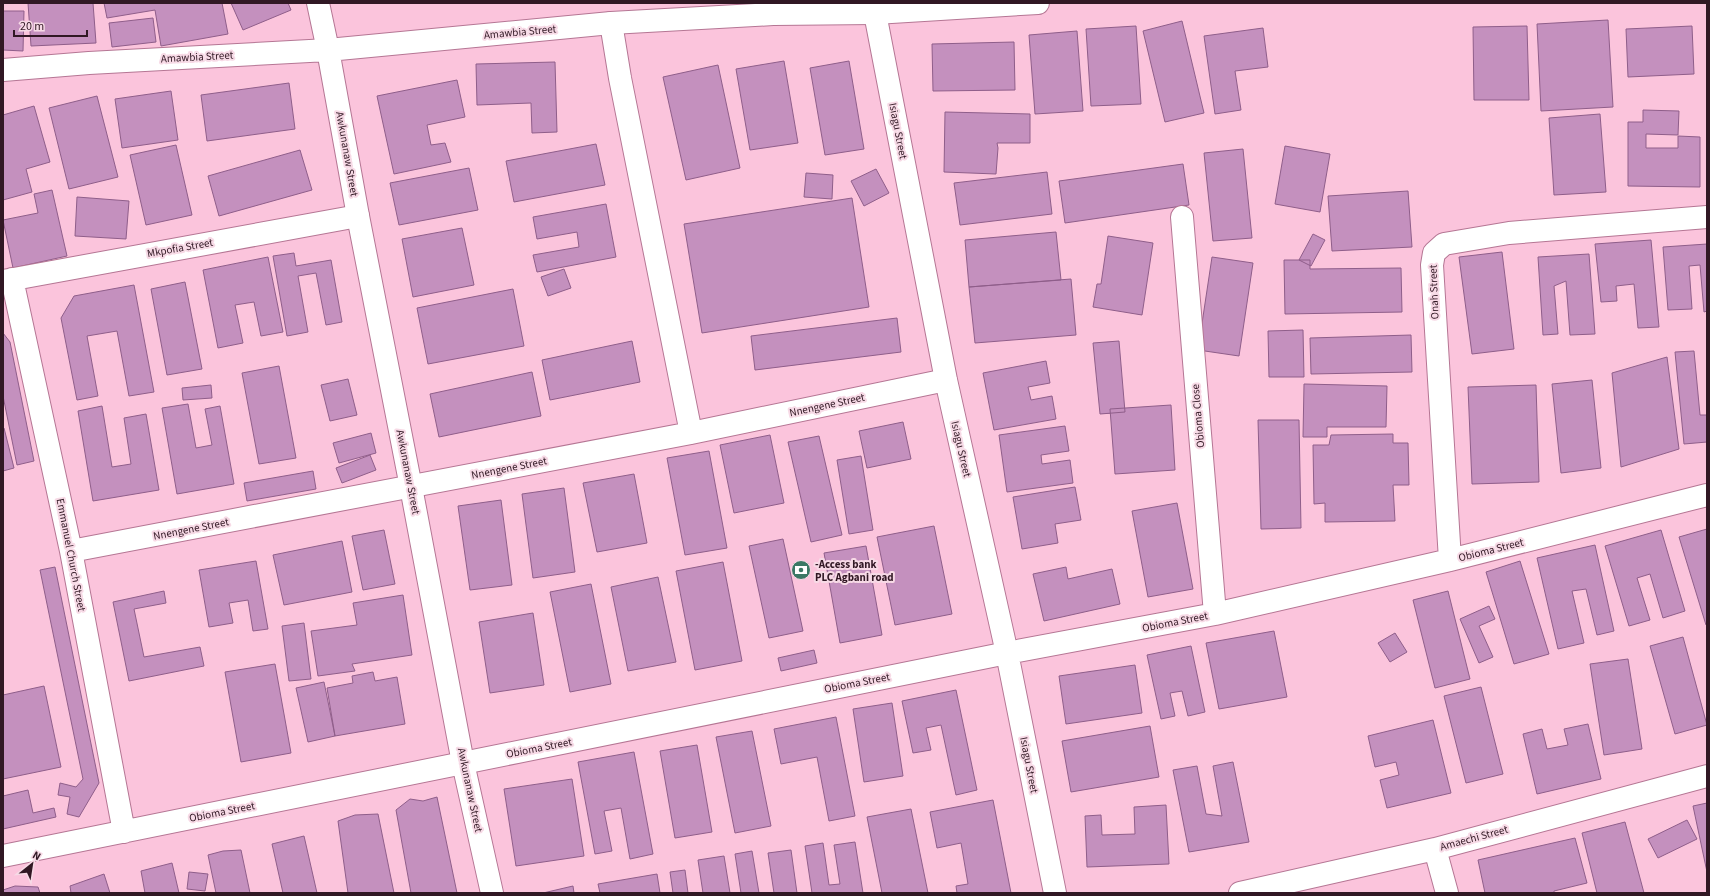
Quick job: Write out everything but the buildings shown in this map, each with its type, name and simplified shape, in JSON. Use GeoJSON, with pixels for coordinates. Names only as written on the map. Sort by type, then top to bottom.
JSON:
{"type":"FeatureCollection","features":[{"type":"Feature","properties":{"kind":"street","name":"Awkunanaw Street"},"geometry":{"type":"LineString","coordinates":[[318,3],[358,216],[412,487],[463,763],[492,893]]}},
{"type":"Feature","properties":{"kind":"street","name":"Amawbia Street"},"geometry":{"type":"LineString","coordinates":[[3,70],[127,61],[328,50],[611,24],[874,8],[1038,3]]}},
{"type":"Feature","properties":{"kind":"street","name":"Isiagu Street"},"geometry":{"type":"LineString","coordinates":[[874,8],[946,380],[1007,653],[1054,893]]}},
{"type":"Feature","properties":{"kind":"street"},"geometry":{"type":"LineString","coordinates":[[611,24],[620,78],[691,433]]}},
{"type":"Feature","properties":{"kind":"street","name":"Mkpofia Street"},"geometry":{"type":"LineString","coordinates":[[7,280],[358,216]]}},
{"type":"Feature","properties":{"kind":"street","name":"Obioma Close"},"geometry":{"type":"LineString","coordinates":[[1182,217],[1215,614]]}},
{"type":"Feature","properties":{"kind":"street","name":"Onah Street"},"geometry":{"type":"LineString","coordinates":[[1450,560],[1432,265],[1434,253],[1444,244],[1509,233],[1707,217]]}},
{"type":"Feature","properties":{"kind":"street","name":"Emmanuel Church Street"},"geometry":{"type":"LineString","coordinates":[[7,280],[71,551],[124,832]]}},
{"type":"Feature","properties":{"kind":"street","name":"Nnengene Street"},"geometry":{"type":"LineString","coordinates":[[71,551],[691,433],[946,380]]}},
{"type":"Feature","properties":{"kind":"street","name":"Obioma Street"},"geometry":{"type":"LineString","coordinates":[[3,856],[1007,653],[1215,614],[1450,560],[1707,495]]}},
{"type":"Feature","properties":{"kind":"street","name":"Amaechi Street"},"geometry":{"type":"LineString","coordinates":[[1240,893],[1435,849],[1707,776]]}},
{"type":"Feature","properties":{"kind":"street"},"geometry":{"type":"LineString","coordinates":[[1435,849],[1447,893]]}},
{"type":"Feature","properties":{"kind":"place","name":"-Access bank PLC Agbani road"},"geometry":{"type":"Point","coordinates":[801,570]}}]}
